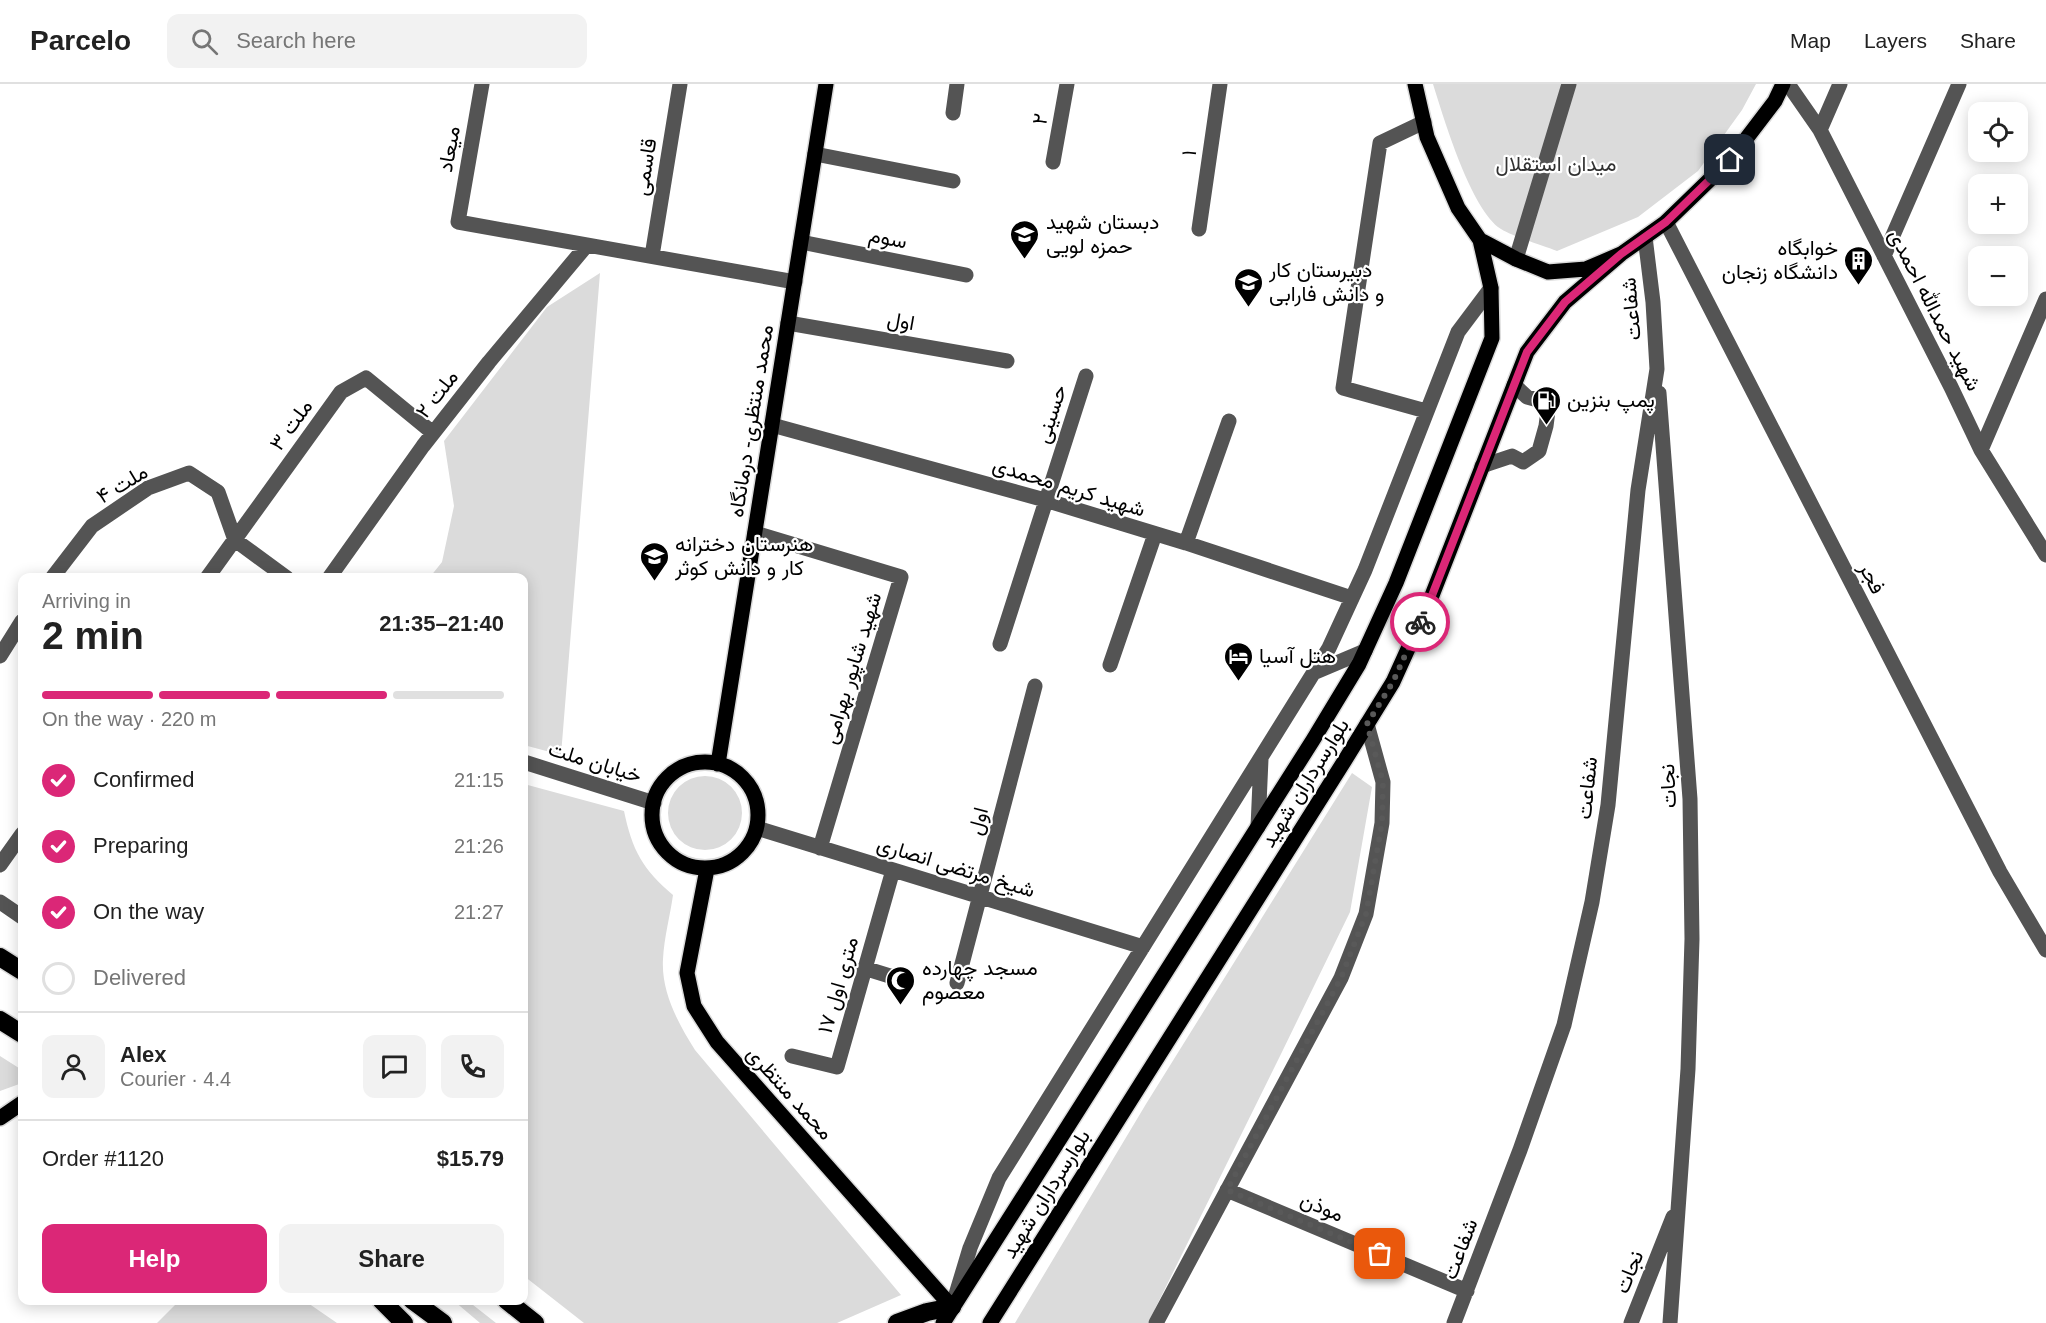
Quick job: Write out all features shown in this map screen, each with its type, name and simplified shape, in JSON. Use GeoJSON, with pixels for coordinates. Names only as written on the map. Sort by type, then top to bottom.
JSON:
{"type":"FeatureCollection","features":[{"type":"Feature","properties":{"kind":"highway"},"geometry":{"type":"LineString","coordinates":[[0,957],[18,968]]}},
{"type":"Feature","properties":{"kind":"highway"},"geometry":{"type":"LineString","coordinates":[[0,1020],[18,1031]]}},
{"type":"Feature","properties":{"kind":"highway"},"geometry":{"type":"LineString","coordinates":[[386,1305],[404,1323]]}},
{"type":"Feature","properties":{"kind":"highway"},"geometry":{"type":"LineString","coordinates":[[419,1305],[443,1323]]}},
{"type":"Feature","properties":{"kind":"highway"},"geometry":{"type":"LineString","coordinates":[[512,1305],[535,1323]]}},
{"type":"Feature","properties":{"kind":"highway"},"geometry":{"type":"LineString","coordinates":[[897,1323],[927,1312],[947,1315]]}},
{"type":"Feature","properties":{"kind":"main road","name":"محمد منتظری- درمانگاه"},"geometry":{"type":"LineString","coordinates":[[718,764],[826,84]]}},
{"type":"Feature","properties":{"kind":"main road"},"geometry":{"type":"LineString","coordinates":[[1415,84],[1427,137],[1458,208],[1480,240],[1516,259],[1548,272],[1586,269],[1621,254],[1666,222],[1730,160],[1775,101],[1783,84]]}},
{"type":"Feature","properties":{"kind":"main road","name":"بلوارسرداران شهید"},"geometry":{"type":"LineString","coordinates":[[947,1315],[1258,827],[1359,664],[1396,583],[1492,338],[1491,288],[1480,240]]}},
{"type":"Feature","properties":{"kind":"main road","name":"بلوارسرداران شهید"},"geometry":{"type":"LineString","coordinates":[[990,1323],[1393,682],[1431,598],[1527,352],[1565,302],[1621,254]]}},
{"type":"Feature","properties":{"kind":"main road"},"geometry":{"type":"LineString","coordinates":[[704,762],[718,764],[736,773],[751,788],[759,814],[757,828],[744,852],[727,864],[706,869],[686,865],[669,854],[660,843],[654,831],[652,817],[654,803],[667,778],[678,770],[690,764],[704,762]]}},
{"type":"Feature","properties":{"kind":"main road","name":"محمد منتظری"},"geometry":{"type":"LineString","coordinates":[[706,869],[687,973],[694,1006],[717,1042],[947,1315]]}},
{"type":"Feature","properties":{"kind":"main road"},"geometry":{"type":"LineString","coordinates":[[0,1118],[18,1106]]}},
{"type":"Feature","properties":{"kind":"street","name":"میعاد"},"geometry":{"type":"LineString","coordinates":[[482,84],[458,222],[587,245]]}},
{"type":"Feature","properties":{"kind":"street","name":"قاسمی"},"geometry":{"type":"LineString","coordinates":[[652,256],[680,84]]}},
{"type":"Feature","properties":{"kind":"street"},"geometry":{"type":"LineString","coordinates":[[953,113],[957,84]]}},
{"type":"Feature","properties":{"kind":"street","name":"۲"},"geometry":{"type":"LineString","coordinates":[[1053,162],[1067,84]]}},
{"type":"Feature","properties":{"kind":"street","name":"۱"},"geometry":{"type":"LineString","coordinates":[[1199,229],[1220,84]]}},
{"type":"Feature","properties":{"kind":"street"},"geometry":{"type":"LineString","coordinates":[[1516,259],[1569,84]]}},
{"type":"Feature","properties":{"kind":"street","name":"شهید حمدالله احمدی"},"geometry":{"type":"LineString","coordinates":[[1788,84],[1820,130],[1981,450],[2046,555]]}},
{"type":"Feature","properties":{"kind":"street"},"geometry":{"type":"LineString","coordinates":[[1820,130],[1840,84]]}},
{"type":"Feature","properties":{"kind":"street"},"geometry":{"type":"LineString","coordinates":[[1884,256],[1959,84]]}},
{"type":"Feature","properties":{"kind":"street"},"geometry":{"type":"LineString","coordinates":[[1424,122],[1380,143],[1343,388],[1426,411]]}},
{"type":"Feature","properties":{"kind":"street"},"geometry":{"type":"LineString","coordinates":[[815,154],[953,181]]}},
{"type":"Feature","properties":{"kind":"street","name":"فجر"},"geometry":{"type":"LineString","coordinates":[[1666,222],[2000,872],[2046,951]]}},
{"type":"Feature","properties":{"kind":"street","name":"شفاعت"},"geometry":{"type":"LineString","coordinates":[[1454,1323],[1520,1150],[1564,1025],[1592,902],[1608,805],[1638,490],[1657,369],[1653,302],[1645,237]]}},
{"type":"Feature","properties":{"kind":"street","name":"سوم"},"geometry":{"type":"LineString","coordinates":[[801,242],[966,275]]}},
{"type":"Feature","properties":{"kind":"street"},"geometry":{"type":"LineString","coordinates":[[587,245],[795,282]]}},
{"type":"Feature","properties":{"kind":"street","name":"ملت ۲"},"geometry":{"type":"LineString","coordinates":[[333,573],[433,433],[587,245]]}},
{"type":"Feature","properties":{"kind":"street"},"geometry":{"type":"LineString","coordinates":[[947,1315],[970,1248],[999,1178],[1329,648],[1365,570],[1458,332],[1491,288]]}},
{"type":"Feature","properties":{"kind":"street"},"geometry":{"type":"LineString","coordinates":[[1981,450],[2046,299]]}},
{"type":"Feature","properties":{"kind":"street","name":"اول"},"geometry":{"type":"LineString","coordinates":[[788,323],[1007,361]]}},
{"type":"Feature","properties":{"kind":"street","name":"نجات"},"geometry":{"type":"LineString","coordinates":[[1657,369],[1690,799],[1692,939],[1688,1069],[1670,1323]]}},
{"type":"Feature","properties":{"kind":"street","name":"حسینی"},"geometry":{"type":"LineString","coordinates":[[1000,644],[1086,376]]}},
{"type":"Feature","properties":{"kind":"street","name":"ملت ۳"},"geometry":{"type":"LineString","coordinates":[[211,573],[341,392],[366,378],[433,433]]}},
{"type":"Feature","properties":{"kind":"street"},"geometry":{"type":"LineString","coordinates":[[1482,466],[1512,456],[1523,462],[1539,452],[1549,403],[1527,397],[1514,385]]}},
{"type":"Feature","properties":{"kind":"street"},"geometry":{"type":"LineString","coordinates":[[1186,543],[1229,421]]}},
{"type":"Feature","properties":{"kind":"street","name":"شهید کریم محمدی"},"geometry":{"type":"LineString","coordinates":[[772,425],[1045,500],[1186,543],[1352,598]]}},
{"type":"Feature","properties":{"kind":"street","name":"ملت ۴"},"geometry":{"type":"LineString","coordinates":[[56,573],[92,526],[148,488],[189,473],[218,492],[235,540]]}},
{"type":"Feature","properties":{"kind":"street","name":"شهید شاپور بهرامی"},"geometry":{"type":"LineString","coordinates":[[755,533],[901,577],[820,848]]}},
{"type":"Feature","properties":{"kind":"street"},"geometry":{"type":"LineString","coordinates":[[1110,665],[1155,534]]}},
{"type":"Feature","properties":{"kind":"street"},"geometry":{"type":"LineString","coordinates":[[235,540],[280,573]]}},
{"type":"Feature","properties":{"kind":"street"},"geometry":{"type":"LineString","coordinates":[[0,656],[18,627]]}},
{"type":"Feature","properties":{"kind":"street"},"geometry":{"type":"LineString","coordinates":[[1313,673],[1365,651]]}},
{"type":"Feature","properties":{"kind":"street","name":"اول"},"geometry":{"type":"LineString","coordinates":[[957,983],[1035,686]]}},
{"type":"Feature","properties":{"kind":"street"},"geometry":{"type":"LineString","coordinates":[[1156,1323],[1341,978],[1366,914],[1382,823],[1383,782],[1367,724]]}},
{"type":"Feature","properties":{"kind":"street"},"geometry":{"type":"LineString","coordinates":[[1258,827],[1262,756]]}},
{"type":"Feature","properties":{"kind":"street","name":"خیابان ملت"},"geometry":{"type":"LineString","coordinates":[[528,763],[654,803]]}},
{"type":"Feature","properties":{"kind":"street","name":"شیخ مرتضی انصاری"},"geometry":{"type":"LineString","coordinates":[[757,828],[1143,947]]}},
{"type":"Feature","properties":{"kind":"street"},"geometry":{"type":"LineString","coordinates":[[0,865],[18,840]]}},
{"type":"Feature","properties":{"kind":"street","name":"۱۷ متری اول"},"geometry":{"type":"LineString","coordinates":[[792,1056],[837,1066],[893,870]]}},
{"type":"Feature","properties":{"kind":"street"},"geometry":{"type":"LineString","coordinates":[[0,902],[18,914]]}},
{"type":"Feature","properties":{"kind":"street"},"geometry":{"type":"LineString","coordinates":[[864,968],[906,981]]}},
{"type":"Feature","properties":{"kind":"street","name":"موذن"},"geometry":{"type":"LineString","coordinates":[[1227,1190],[1467,1291]]}},
{"type":"Feature","properties":{"kind":"street","name":"نجات"},"geometry":{"type":"LineString","coordinates":[[1631,1323],[1679,1202]]}},
{"type":"Feature","properties":{"kind":"green space","name":"میدان استقلال"},"geometry":{"type":"Polygon","coordinates":[[[1433,84],[1756,84],[1742,110],[1698,171],[1638,217],[1557,251],[1507,232],[1490,219],[1469,184],[1433,84]]]}},
{"type":"Feature","properties":{"kind":"green space"},"geometry":{"type":"Polygon","coordinates":[[[600,273],[561,755],[528,746],[528,573],[433,573],[442,562],[454,506],[444,441],[547,307],[600,273]]]}},
{"type":"Feature","properties":{"kind":"green space"},"geometry":{"type":"Polygon","coordinates":[[[1352,773],[1372,787],[1350,912],[1148,1323],[1015,1323],[1146,1104],[1352,773]]]}},
{"type":"Feature","properties":{"kind":"green space"},"geometry":{"type":"Polygon","coordinates":[[[705,776],[726,782],[736,792],[742,813],[736,834],[726,844],[705,850],[684,844],[674,834],[668,813],[674,792],[684,782],[705,776]]]}},
{"type":"Feature","properties":{"kind":"green space"},"geometry":{"type":"Polygon","coordinates":[[[528,785],[624,811],[640,858],[654,877],[673,895],[663,971],[672,1007],[695,1050],[901,1295],[837,1323],[584,1323],[528,1279],[528,785]]]}},
{"type":"Feature","properties":{"kind":"green space"},"geometry":{"type":"Polygon","coordinates":[[[0,1056],[18,1067],[18,1084],[0,1091],[0,1056]]]}},
{"type":"Feature","properties":{"kind":"green space"},"geometry":{"type":"Polygon","coordinates":[[[175,1305],[311,1305],[337,1323],[157,1323],[175,1305]]]}},
{"type":"Feature","properties":{"kind":"green space"},"geometry":{"type":"Polygon","coordinates":[[[459,1305],[473,1305],[496,1323],[480,1323],[459,1305]]]}},
{"type":"Feature","properties":{"kind":"way so far"},"geometry":{"type":"LineString","coordinates":[[1380,1254],[1227,1190],[1341,978],[1366,914],[1382,823],[1383,782],[1367,724],[1393,682],[1420,622]]}},
{"type":"Feature","properties":{"kind":"place","name":"دبستان شهید حمزه لویی"},"geometry":{"type":"Point","coordinates":[1025,260]}},
{"type":"Feature","properties":{"kind":"place","name":"خوابگاه دانشگاه زنجان"},"geometry":{"type":"Point","coordinates":[1859,286]}},
{"type":"Feature","properties":{"kind":"place","name":"دبیرستان کار و دانش فارابی"},"geometry":{"type":"Point","coordinates":[1248,308]}},
{"type":"Feature","properties":{"kind":"place","name":"پمپ بنزین"},"geometry":{"type":"Point","coordinates":[1546,426]}},
{"type":"Feature","properties":{"kind":"place","name":"هنرستان دخترانه کار و دانش کوثر"},"geometry":{"type":"Point","coordinates":[654,582]}},
{"type":"Feature","properties":{"kind":"place","name":"هتل آسیا"},"geometry":{"type":"Point","coordinates":[1238,682]}},
{"type":"Feature","properties":{"kind":"place","name":"مسجد چهارده معصوم"},"geometry":{"type":"Point","coordinates":[901,1006]}},
{"type":"Feature","properties":{"kind":"route"},"geometry":{"type":"LineString","coordinates":[[1420,622],[1527,352],[1565,302],[1621,254],[1666,222],[1730,160]]}}]}
